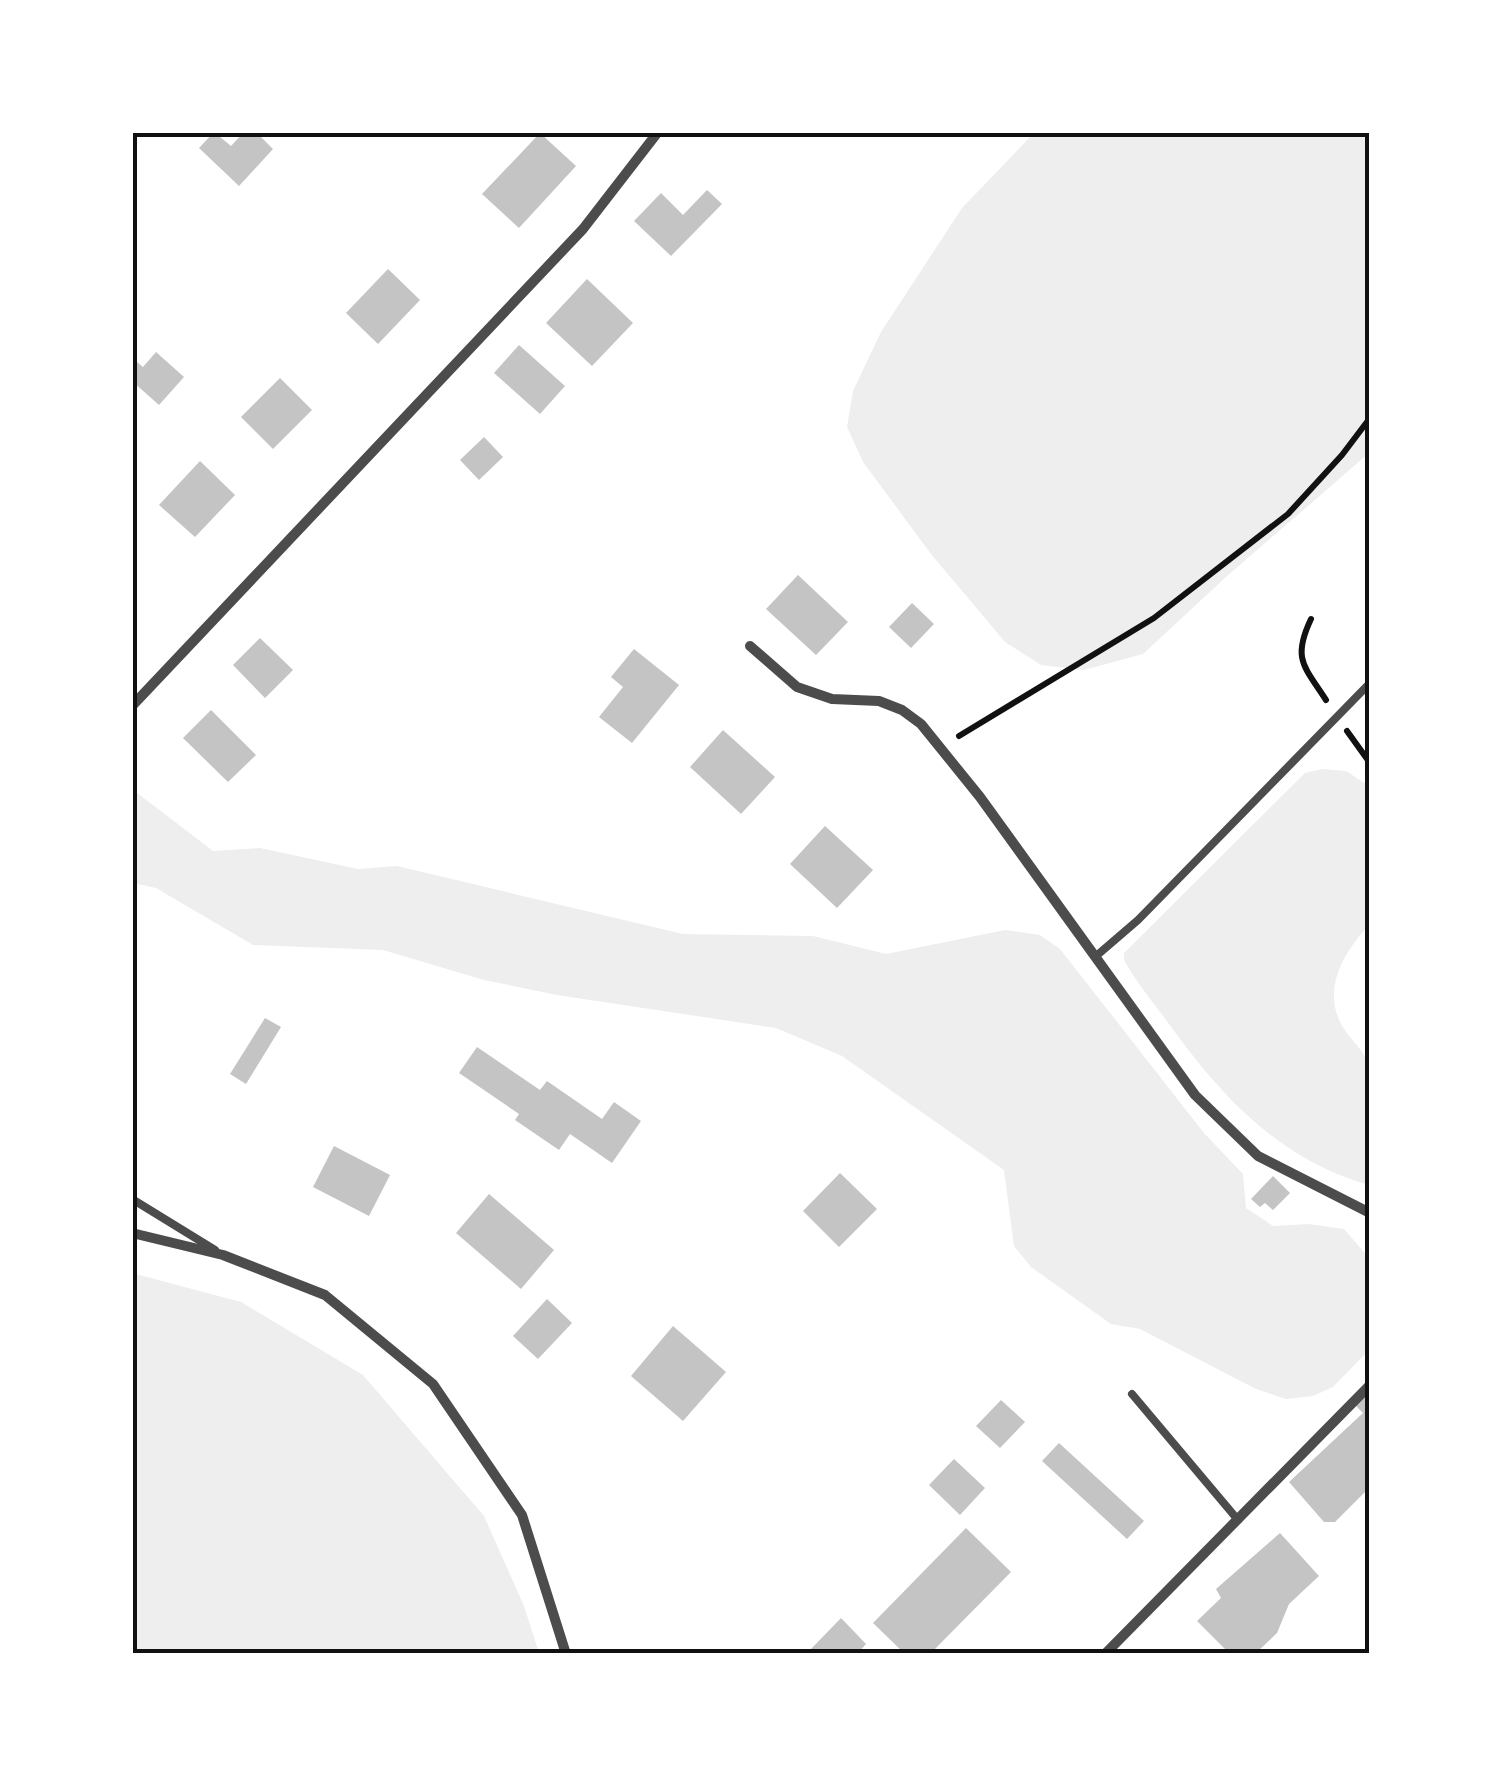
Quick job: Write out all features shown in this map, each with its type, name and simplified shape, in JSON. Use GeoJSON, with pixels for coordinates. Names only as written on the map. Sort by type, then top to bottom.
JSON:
{"type":"FeatureCollection","features":[{"type":"Feature","properties":{"kind":"street"},"geometry":{"type":"LineString","coordinates":[[132,706],[584,229],[658,132]]}},
{"type":"Feature","properties":{"kind":"street"},"geometry":{"type":"LineString","coordinates":[[750,646],[796,687],[832,699],[879,701],[902,710],[941,747],[1195,1095],[1258,1156],[1370,1213]]}},
{"type":"Feature","properties":{"kind":"street"},"geometry":{"type":"LineString","coordinates":[[132,1233],[223,1255],[325,1295],[433,1384],[522,1515],[566,1654]]}},
{"type":"Feature","properties":{"kind":"street"},"geometry":{"type":"LineString","coordinates":[[1105,1654],[1370,1385]]}},
{"type":"Feature","properties":{"kind":"lane"},"geometry":{"type":"LineString","coordinates":[[1095,957],[1138,920],[1370,683]]}},
{"type":"Feature","properties":{"kind":"lane"},"geometry":{"type":"LineString","coordinates":[[132,1200],[223,1255]]}},
{"type":"Feature","properties":{"kind":"lane"},"geometry":{"type":"LineString","coordinates":[[1132,1394],[1238,1520]]}},
{"type":"Feature","properties":{"kind":"path"},"geometry":{"type":"LineString","coordinates":[[941,747],[1154,618],[1288,514],[1370,418]]}},
{"type":"Feature","properties":{"kind":"shaded area"},"geometry":{"type":"Polygon","coordinates":[[[1034,133],[1369,133],[1369,453],[1143,654],[1084,670],[1041,665],[1005,642],[931,554],[863,462],[847,427],[853,391],[881,332],[962,208],[1034,133]]]}},
{"type":"Feature","properties":{"kind":"shaded area"},"geometry":{"type":"Polygon","coordinates":[[[1322,769],[1346,771],[1369,786],[1369,925],[1343,960],[1334,1001],[1344,1029],[1370,1067],[1369,1185],[1306,1158],[1252,1120],[1206,1072],[1124,960],[1124,953],[1305,773],[1322,769]]]}},
{"type":"Feature","properties":{"kind":"shaded area"},"geometry":{"type":"Polygon","coordinates":[[[132,789],[213,851],[260,848],[358,869],[397,866],[683,934],[813,936],[886,954],[1005,930],[1040,935],[1060,949],[1204,1133],[1243,1174],[1246,1208],[1273,1226],[1308,1224],[1344,1229],[1369,1258],[1369,1350],[1333,1387],[1313,1396],[1286,1399],[1256,1389],[1140,1329],[1111,1324],[1031,1267],[1014,1246],[1004,1170],[842,1056],[776,1028],[557,995],[484,980],[383,950],[253,945],[156,888],[133,883],[132,789]]]}},
{"type":"Feature","properties":{"kind":"shaded area"},"geometry":{"type":"Polygon","coordinates":[[[132,1273],[241,1302],[363,1375],[484,1516],[524,1606],[539,1653],[133,1653],[132,1273]]]}},
{"type":"Feature","properties":{"kind":"building"},"geometry":{"type":"Polygon","coordinates":[[[214,132],[231,146],[244,132],[256,132],[273,149],[239,186],[199,148],[214,132]]]}},
{"type":"Feature","properties":{"kind":"building"},"geometry":{"type":"Polygon","coordinates":[[[540,133],[576,166],[519,228],[482,194],[540,133]]]}},
{"type":"Feature","properties":{"kind":"building"},"geometry":{"type":"Polygon","coordinates":[[[707,190],[722,204],[671,256],[634,221],[661,193],[683,215],[707,190]]]}},
{"type":"Feature","properties":{"kind":"building"},"geometry":{"type":"Polygon","coordinates":[[[388,269],[420,300],[378,344],[346,313],[388,269]]]}},
{"type":"Feature","properties":{"kind":"building"},"geometry":{"type":"Polygon","coordinates":[[[587,279],[633,323],[592,366],[546,323],[587,279]]]}},
{"type":"Feature","properties":{"kind":"building"},"geometry":{"type":"Polygon","coordinates":[[[519,345],[565,386],[540,414],[494,373],[519,345]]]}},
{"type":"Feature","properties":{"kind":"building"},"geometry":{"type":"Polygon","coordinates":[[[156,352],[184,377],[159,405],[132,381],[132,367],[137,362],[143,367],[156,352]]]}},
{"type":"Feature","properties":{"kind":"building"},"geometry":{"type":"Polygon","coordinates":[[[280,378],[312,410],[273,449],[241,417],[280,378]]]}},
{"type":"Feature","properties":{"kind":"building"},"geometry":{"type":"Polygon","coordinates":[[[484,437],[503,457],[479,480],[460,460],[484,437]]]}},
{"type":"Feature","properties":{"kind":"building"},"geometry":{"type":"Polygon","coordinates":[[[200,461],[235,495],[195,537],[159,505],[200,461]]]}},
{"type":"Feature","properties":{"kind":"building"},"geometry":{"type":"Polygon","coordinates":[[[798,575],[848,622],[816,655],[766,609],[798,575]]]}},
{"type":"Feature","properties":{"kind":"building"},"geometry":{"type":"Polygon","coordinates":[[[912,603],[934,624],[911,648],[889,627],[912,603]]]}},
{"type":"Feature","properties":{"kind":"building"},"geometry":{"type":"Polygon","coordinates":[[[260,638],[293,670],[265,698],[233,665],[260,638]]]}},
{"type":"Feature","properties":{"kind":"building"},"geometry":{"type":"Polygon","coordinates":[[[634,649],[679,685],[632,743],[599,717],[623,687],[611,677],[634,649]]]}},
{"type":"Feature","properties":{"kind":"building"},"geometry":{"type":"Polygon","coordinates":[[[211,710],[256,755],[228,782],[183,738],[211,710]]]}},
{"type":"Feature","properties":{"kind":"building"},"geometry":{"type":"Polygon","coordinates":[[[723,730],[775,777],[741,814],[690,767],[723,730]]]}},
{"type":"Feature","properties":{"kind":"building"},"geometry":{"type":"Polygon","coordinates":[[[825,826],[873,870],[837,908],[790,864],[825,826]]]}},
{"type":"Feature","properties":{"kind":"building"},"geometry":{"type":"Polygon","coordinates":[[[265,1018],[281,1027],[246,1084],[230,1074],[265,1018]]]}},
{"type":"Feature","properties":{"kind":"building"},"geometry":{"type":"Polygon","coordinates":[[[477,1047],[540,1090],[547,1081],[602,1119],[614,1102],[641,1121],[612,1163],[570,1134],[559,1150],[515,1120],[519,1114],[459,1073],[477,1047]]]}},
{"type":"Feature","properties":{"kind":"building"},"geometry":{"type":"Polygon","coordinates":[[[334,1146],[390,1175],[369,1216],[313,1187],[334,1146]]]}},
{"type":"Feature","properties":{"kind":"building"},"geometry":{"type":"Polygon","coordinates":[[[840,1173],[877,1209],[839,1247],[803,1211],[840,1173]]]}},
{"type":"Feature","properties":{"kind":"building"},"geometry":{"type":"Polygon","coordinates":[[[1273,1176],[1290,1193],[1273,1210],[1265,1203],[1260,1207],[1251,1199],[1273,1176]]]}},
{"type":"Feature","properties":{"kind":"building"},"geometry":{"type":"Polygon","coordinates":[[[489,1194],[554,1250],[521,1289],[456,1233],[489,1194]]]}},
{"type":"Feature","properties":{"kind":"building"},"geometry":{"type":"Polygon","coordinates":[[[547,1299],[572,1323],[538,1359],[513,1336],[547,1299]]]}},
{"type":"Feature","properties":{"kind":"building"},"geometry":{"type":"Polygon","coordinates":[[[673,1326],[726,1372],[683,1421],[631,1376],[673,1326]]]}},
{"type":"Feature","properties":{"kind":"building"},"geometry":{"type":"Polygon","coordinates":[[[1370,1391],[1370,1487],[1335,1522],[1324,1522],[1289,1482],[1363,1413],[1355,1405],[1370,1391]]]}},
{"type":"Feature","properties":{"kind":"building"},"geometry":{"type":"Polygon","coordinates":[[[1001,1400],[1025,1422],[1000,1448],[976,1426],[1001,1400]]]}},
{"type":"Feature","properties":{"kind":"building"},"geometry":{"type":"Polygon","coordinates":[[[1059,1443],[1144,1521],[1127,1539],[1042,1461],[1059,1443]]]}},
{"type":"Feature","properties":{"kind":"building"},"geometry":{"type":"Polygon","coordinates":[[[954,1459],[985,1488],[960,1515],[929,1485],[954,1459]]]}},
{"type":"Feature","properties":{"kind":"building"},"geometry":{"type":"Polygon","coordinates":[[[966,1528],[1011,1572],[930,1654],[905,1654],[873,1623],[966,1528]]]}},
{"type":"Feature","properties":{"kind":"building"},"geometry":{"type":"Polygon","coordinates":[[[1280,1533],[1319,1576],[1289,1604],[1277,1633],[1255,1654],[1230,1654],[1197,1621],[1221,1598],[1216,1589],[1280,1533]]]}},
{"type":"Feature","properties":{"kind":"building"},"geometry":{"type":"Polygon","coordinates":[[[841,1618],[866,1644],[857,1654],[816,1654],[811,1649],[841,1618]]]}}]}
